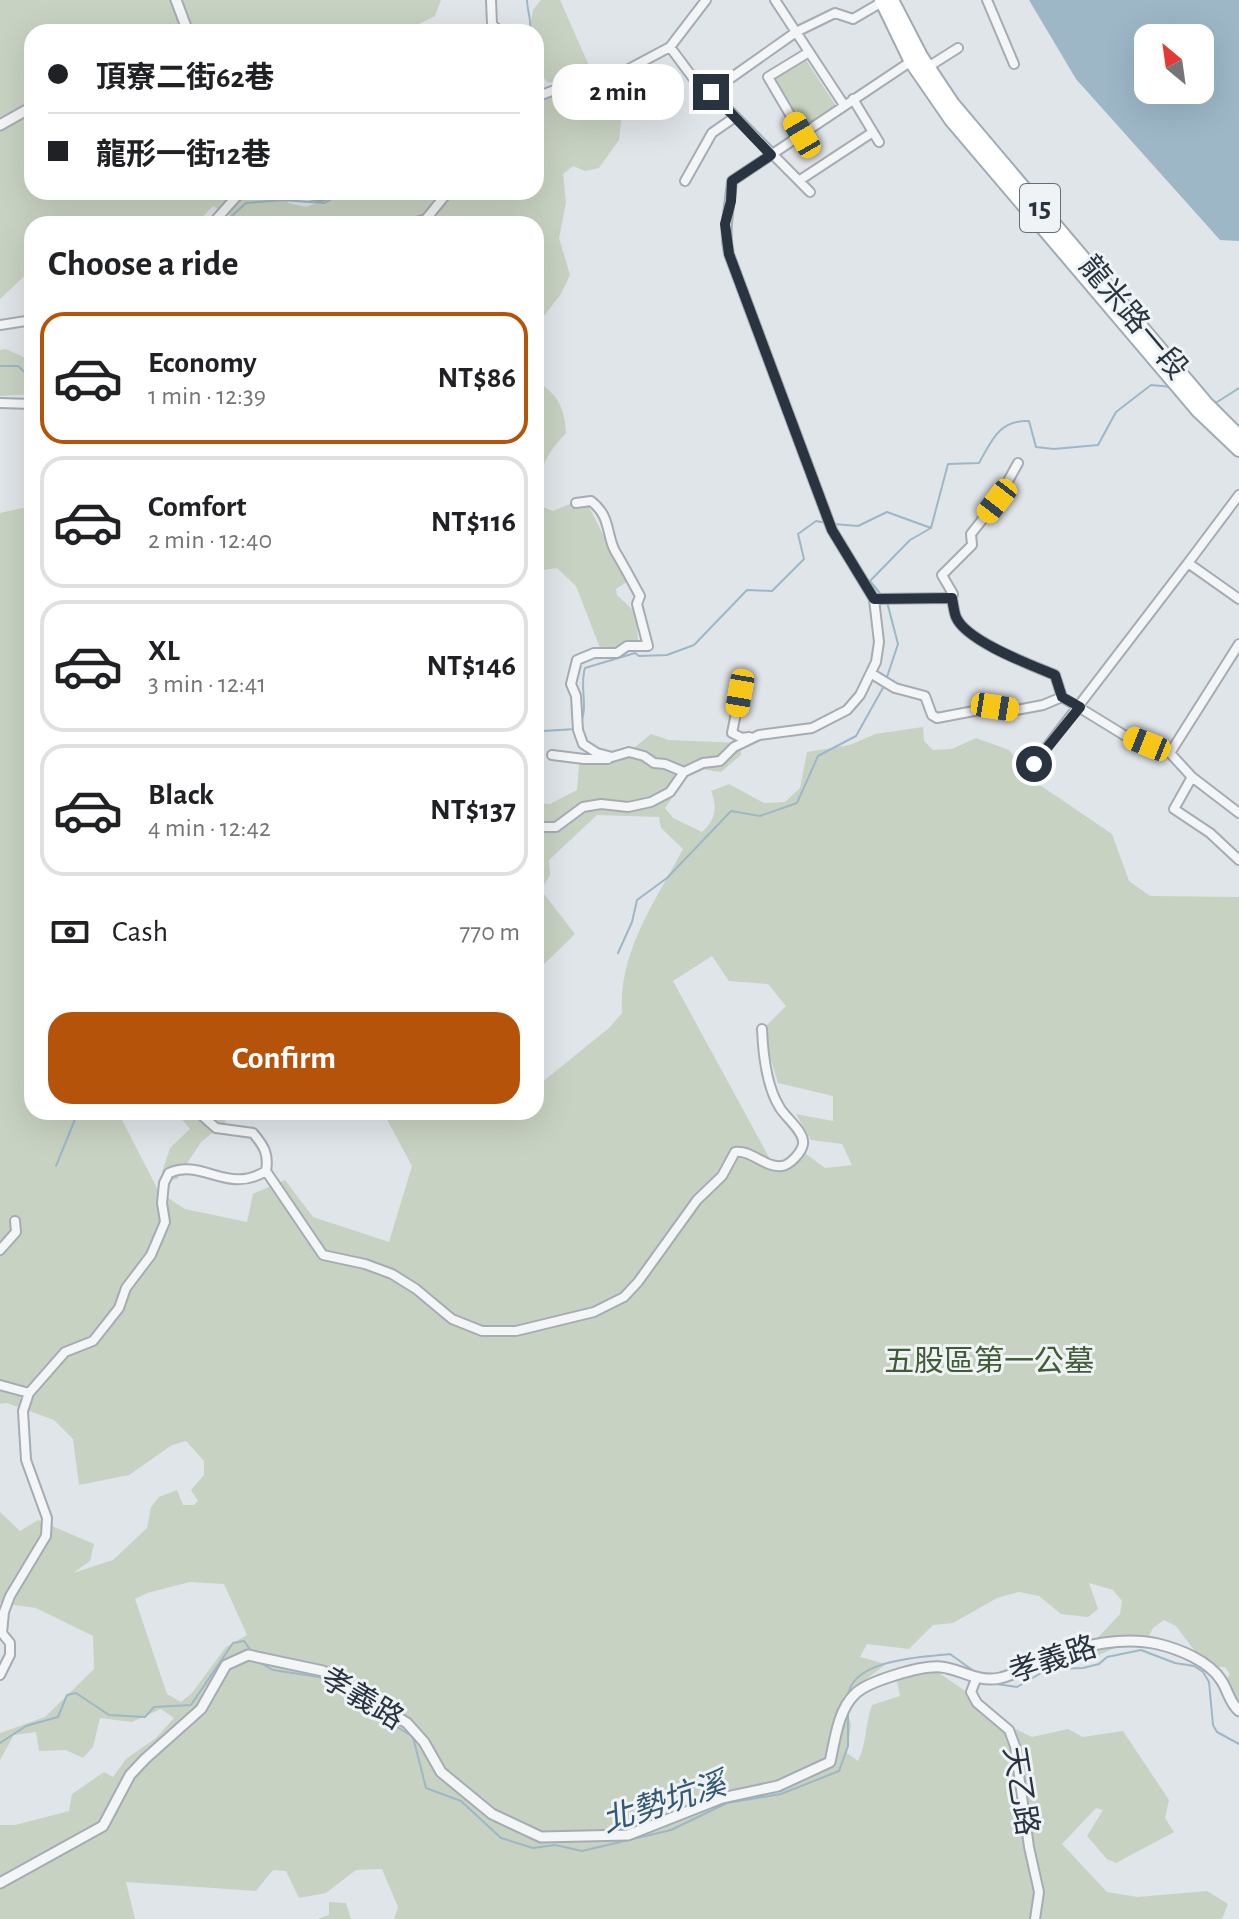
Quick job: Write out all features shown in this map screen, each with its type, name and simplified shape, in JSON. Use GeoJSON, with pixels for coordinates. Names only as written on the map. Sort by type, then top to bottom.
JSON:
{"type":"FeatureCollection","features":[{"type":"Feature","properties":{"kind":"main road","name":"龍米路一段"},"geometry":{"type":"LineString","coordinates":[[885,1],[951,120],[1155,360],[1239,436]]}},
{"type":"Feature","properties":{"kind":"main road","name":"龍米路一段"},"geometry":{"type":"LineString","coordinates":[[920,62],[1239,450]]}},
{"type":"Feature","properties":{"kind":"street"},"geometry":{"type":"LineString","coordinates":[[176,0],[185,24]]}},
{"type":"Feature","properties":{"kind":"street"},"geometry":{"type":"LineString","coordinates":[[491,0],[492,24]]}},
{"type":"Feature","properties":{"kind":"street"},"geometry":{"type":"LineString","coordinates":[[544,94],[580,81],[625,71],[670,47],[706,0]]}},
{"type":"Feature","properties":{"kind":"street"},"geometry":{"type":"LineString","coordinates":[[775,0],[844,105]]}},
{"type":"Feature","properties":{"kind":"street"},"geometry":{"type":"LineString","coordinates":[[987,0],[1014,64]]}},
{"type":"Feature","properties":{"kind":"street"},"geometry":{"type":"LineString","coordinates":[[711,92],[796,32],[835,13],[853,19],[885,1]]}},
{"type":"Feature","properties":{"kind":"street"},"geometry":{"type":"LineString","coordinates":[[670,47],[693,78],[711,92],[810,192]]}},
{"type":"Feature","properties":{"kind":"street"},"geometry":{"type":"LineString","coordinates":[[740,693],[732,733],[742,738],[812,728],[847,710],[876,675],[879,642],[874,599],[832,530],[729,254],[725,224],[732,181],[853,99],[920,62],[958,48]]}},
{"type":"Feature","properties":{"kind":"street"},"geometry":{"type":"LineString","coordinates":[[802,135],[768,77],[809,52]]}},
{"type":"Feature","properties":{"kind":"street"},"geometry":{"type":"LineString","coordinates":[[853,99],[879,142]]}},
{"type":"Feature","properties":{"kind":"street"},"geometry":{"type":"LineString","coordinates":[[0,125],[24,112]]}},
{"type":"Feature","properties":{"kind":"street"},"geometry":{"type":"LineString","coordinates":[[685,181],[712,133],[735,117]]}},
{"type":"Feature","properties":{"kind":"street"},"geometry":{"type":"LineString","coordinates":[[800,180],[873,132]]}},
{"type":"Feature","properties":{"kind":"street"},"geometry":{"type":"LineString","coordinates":[[219,216],[233,200]]}},
{"type":"Feature","properties":{"kind":"street"},"geometry":{"type":"LineString","coordinates":[[428,216],[441,200]]}},
{"type":"Feature","properties":{"kind":"street"},"geometry":{"type":"LineString","coordinates":[[0,325],[24,321]]}},
{"type":"Feature","properties":{"kind":"street"},"geometry":{"type":"LineString","coordinates":[[0,403],[24,404]]}},
{"type":"Feature","properties":{"kind":"street"},"geometry":{"type":"LineString","coordinates":[[1018,463],[997,501],[971,534],[972,545],[942,575],[953,594],[957,620],[997,651],[1055,675],[1062,697],[1124,735],[1170,753],[1192,777],[1239,813]]}},
{"type":"Feature","properties":{"kind":"street"},"geometry":{"type":"LineString","coordinates":[[1034,764],[1239,495]]}},
{"type":"Feature","properties":{"kind":"street"},"geometry":{"type":"LineString","coordinates":[[576,503],[591,501],[599,507],[611,531],[613,549],[640,596],[637,604],[648,646],[627,646],[617,653],[594,653],[577,660],[571,684],[576,696],[578,730],[583,744],[597,753],[612,757]]}},
{"type":"Feature","properties":{"kind":"street"},"geometry":{"type":"LineString","coordinates":[[1188,563],[1239,599]]}},
{"type":"Feature","properties":{"kind":"street"},"geometry":{"type":"LineString","coordinates":[[874,599],[952,598]]}},
{"type":"Feature","properties":{"kind":"street"},"geometry":{"type":"LineString","coordinates":[[1170,753],[1239,644]]}},
{"type":"Feature","properties":{"kind":"street"},"geometry":{"type":"LineString","coordinates":[[876,675],[895,688],[925,696],[932,715],[937,718],[995,707],[1016,710],[1043,705],[1062,697]]}},
{"type":"Feature","properties":{"kind":"street"},"geometry":{"type":"LineString","coordinates":[[544,827],[556,827],[583,807],[601,804],[628,807],[651,802],[670,792],[684,772],[703,763],[720,761],[734,747],[759,735]]}},
{"type":"Feature","properties":{"kind":"street"},"geometry":{"type":"LineString","coordinates":[[552,755],[605,760],[629,752],[684,772]]}},
{"type":"Feature","properties":{"kind":"street"},"geometry":{"type":"LineString","coordinates":[[1192,777],[1174,809],[1210,833],[1239,860]]}},
{"type":"Feature","properties":{"kind":"street"},"geometry":{"type":"LineString","coordinates":[[207,1120],[216,1128],[253,1133],[263,1144],[268,1158],[266,1171],[323,1255],[365,1264],[392,1274],[464,1325],[496,1332],[516,1331],[594,1312],[624,1297],[697,1200],[722,1176],[735,1152],[744,1151],[767,1164],[783,1166],[802,1149],[802,1136],[778,1107],[763,1058],[762,1029]]}},
{"type":"Feature","properties":{"kind":"street"},"geometry":{"type":"LineString","coordinates":[[0,1675],[10,1655],[10,1643],[2,1633],[4,1612],[20,1577],[46,1536],[47,1518],[26,1460],[23,1411],[29,1393],[65,1352],[93,1341],[119,1308],[126,1288],[151,1255],[165,1222],[162,1203],[164,1183],[169,1173],[181,1168],[195,1169],[232,1180],[253,1179],[266,1171]]}},
{"type":"Feature","properties":{"kind":"street"},"geometry":{"type":"LineString","coordinates":[[0,1250],[16,1232],[15,1221]]}},
{"type":"Feature","properties":{"kind":"street"},"geometry":{"type":"LineString","coordinates":[[0,1385],[29,1393]]}},
{"type":"Feature","properties":{"kind":"street","name":"孝義路"},"geometry":{"type":"LineString","coordinates":[[0,1883],[103,1826],[130,1775],[201,1709],[226,1665],[248,1655],[323,1671],[407,1723],[424,1742],[441,1772],[492,1814],[541,1837],[628,1835],[722,1798],[778,1786],[830,1762],[842,1714],[855,1693],[895,1674],[940,1667],[976,1679],[999,1678],[1053,1656],[1107,1642],[1157,1644],[1199,1660],[1211,1668],[1223,1682],[1232,1705],[1239,1711]]}},
{"type":"Feature","properties":{"kind":"street","name":"天乙路"},"geometry":{"type":"LineString","coordinates":[[976,1679],[971,1692],[977,1703],[1009,1730],[1015,1746],[1029,1847],[1039,1892],[1035,1919]]}},
{"type":"Feature","properties":{"kind":"green space"},"geometry":{"type":"Polygon","coordinates":[[[0,0],[441,0],[435,16],[419,24],[24,24],[24,200],[287,200],[288,203],[306,207],[324,200],[544,200],[544,89],[558,93],[570,85],[547,82],[544,78],[544,24],[530,24],[533,10],[541,0],[560,0],[602,95],[621,121],[619,140],[599,168],[585,171],[573,166],[563,174],[566,203],[559,238],[570,275],[561,294],[544,316],[544,216],[230,216],[213,206],[204,216],[24,216],[24,276],[0,299],[0,0]]]}},
{"type":"Feature","properties":{"kind":"green space"},"geometry":{"type":"Polygon","coordinates":[[[804,57],[836,106],[804,126],[774,78],[804,57]]]}},
{"type":"Feature","properties":{"kind":"green space"},"geometry":{"type":"Polygon","coordinates":[[[6,349],[24,357],[24,394],[0,396],[0,350],[6,349]]]}},
{"type":"Feature","properties":{"kind":"green space"},"geometry":{"type":"Polygon","coordinates":[[[544,386],[559,403],[566,433],[544,466],[544,386]]]}},
{"type":"Feature","properties":{"kind":"green space"},"geometry":{"type":"Polygon","coordinates":[[[582,499],[587,503],[627,582],[616,589],[617,595],[636,613],[638,640],[634,647],[600,648],[576,586],[557,568],[544,570],[544,508],[553,511],[582,499]]]}},
{"type":"Feature","properties":{"kind":"green space","name":"五股區第一公墓"},"geometry":{"type":"Polygon","coordinates":[[[24,508],[24,1120],[122,1120],[159,1192],[185,1209],[247,1222],[253,1194],[285,1180],[313,1217],[389,1242],[412,1166],[387,1120],[544,1120],[544,1081],[609,1028],[622,1013],[622,991],[632,948],[683,849],[661,828],[659,817],[597,815],[549,860],[550,875],[544,885],[544,804],[550,804],[577,790],[579,764],[623,757],[651,734],[669,740],[740,743],[741,755],[721,772],[693,768],[665,808],[673,818],[702,832],[714,813],[711,791],[729,784],[764,803],[785,802],[800,788],[807,752],[850,745],[875,734],[923,727],[924,741],[933,750],[952,749],[976,738],[1009,750],[1034,781],[1112,834],[1129,881],[1150,896],[1239,897],[1239,1709],[1225,1682],[1230,1674],[1225,1667],[1206,1666],[1176,1626],[1164,1620],[1153,1628],[1147,1640],[1127,1642],[1095,1657],[1089,1647],[1120,1614],[1122,1601],[1113,1590],[1089,1583],[1098,1609],[1088,1617],[1061,1614],[1039,1596],[1019,1592],[997,1598],[953,1623],[933,1625],[909,1649],[867,1644],[860,1657],[886,1664],[843,1697],[851,1725],[847,1753],[858,1761],[872,1705],[900,1696],[896,1676],[929,1666],[984,1704],[989,1716],[1032,1737],[1068,1729],[1083,1737],[1123,1731],[1169,1800],[1165,1818],[1174,1832],[1116,1863],[1107,1859],[1087,1836],[1103,1810],[1096,1808],[1062,1844],[1107,1892],[1138,1897],[1207,1891],[1228,1904],[1222,1919],[394,1919],[398,1907],[382,1869],[356,1870],[326,1893],[299,1898],[286,1871],[273,1870],[256,1891],[126,1882],[135,1919],[0,1919],[0,1825],[15,1825],[69,1811],[72,1794],[104,1772],[113,1777],[126,1759],[156,1738],[174,1718],[161,1709],[132,1722],[100,1718],[93,1747],[83,1758],[66,1750],[39,1751],[36,1732],[14,1735],[0,1760],[0,1733],[45,1717],[94,1669],[93,1636],[36,1608],[0,1603],[0,1512],[20,1531],[38,1520],[94,1544],[90,1561],[73,1573],[113,1560],[147,1528],[151,1507],[159,1497],[177,1490],[183,1505],[194,1505],[198,1501],[191,1490],[204,1475],[204,1461],[186,1441],[172,1445],[129,1475],[79,1485],[73,1439],[54,1420],[7,1403],[0,1404],[0,513],[24,508]],[[712,956],[673,981],[776,1170],[798,1148],[825,1168],[852,1165],[842,1144],[811,1140],[796,1114],[833,1121],[833,1096],[778,1083],[762,1030],[786,1006],[768,984],[729,981],[712,956]],[[190,1582],[135,1599],[167,1694],[181,1702],[192,1693],[226,1647],[247,1635],[224,1584],[190,1582]]]}},
{"type":"Feature","properties":{"kind":"green space"},"geometry":{"type":"Polygon","coordinates":[[[544,894],[575,934],[544,964],[544,894]]]}},
{"type":"Feature","properties":{"kind":"green space"},"geometry":{"type":"Polygon","coordinates":[[[183,1120],[226,1122],[201,1142],[177,1179],[167,1181],[162,1172],[170,1148],[190,1129],[183,1120]]]}},
{"type":"Feature","properties":{"kind":"green space"},"geometry":{"type":"Polygon","coordinates":[[[329,1902],[346,1903],[351,1919],[317,1919],[329,1915],[329,1902]]]}},
{"type":"Feature","properties":{"kind":"water"},"geometry":{"type":"Polygon","coordinates":[[[1029,0],[1239,0],[1239,241],[1220,240],[1076,79],[1029,0]]]}},
{"type":"Feature","properties":{"kind":"waterway"},"geometry":{"type":"LineString","coordinates":[[527,0],[530,24]]}},
{"type":"Feature","properties":{"kind":"waterway"},"geometry":{"type":"LineString","coordinates":[[232,216],[246,203],[283,200]]}},
{"type":"Feature","properties":{"kind":"waterway"},"geometry":{"type":"LineString","coordinates":[[283,200],[324,203],[329,200]]}},
{"type":"Feature","properties":{"kind":"waterway"},"geometry":{"type":"LineString","coordinates":[[0,366],[18,366],[24,372]]}},
{"type":"Feature","properties":{"kind":"waterway"},"geometry":{"type":"LineString","coordinates":[[833,524],[858,526],[887,512],[931,528],[948,464],[979,463],[1003,428],[1029,421],[1036,447],[1054,449],[1098,445],[1116,412],[1151,385],[1172,387]]}},
{"type":"Feature","properties":{"kind":"waterway"},"geometry":{"type":"LineString","coordinates":[[1214,404],[1239,388]]}},
{"type":"Feature","properties":{"kind":"waterway"},"geometry":{"type":"LineString","coordinates":[[580,724],[584,711],[585,668],[635,653],[639,656],[667,655],[694,645],[747,590],[772,591],[804,559],[798,534],[816,521],[827,523]]}},
{"type":"Feature","properties":{"kind":"waterway"},"geometry":{"type":"LineString","coordinates":[[883,597],[870,581],[910,540],[931,528]]}},
{"type":"Feature","properties":{"kind":"waterway"},"geometry":{"type":"LineString","coordinates":[[886,680],[898,644],[887,602]]}},
{"type":"Feature","properties":{"kind":"waterway"},"geometry":{"type":"LineString","coordinates":[[618,953],[632,922],[637,900],[667,878],[731,811],[760,816],[797,803],[818,756],[856,736],[884,686]]}},
{"type":"Feature","properties":{"kind":"waterway"},"geometry":{"type":"LineString","coordinates":[[544,731],[576,729]]}},
{"type":"Feature","properties":{"kind":"waterway"},"geometry":{"type":"LineString","coordinates":[[56,1166],[75,1120]]}},
{"type":"Feature","properties":{"kind":"waterway","name":"北勢坑溪"},"geometry":{"type":"LineString","coordinates":[[0,1743],[26,1726],[58,1717],[67,1695],[76,1693],[109,1715],[145,1717],[154,1707],[191,1705],[233,1643],[244,1641],[252,1652]]}},
{"type":"Feature","properties":{"kind":"waterway","name":"北勢坑溪"},"geometry":{"type":"LineString","coordinates":[[990,1683],[1017,1687],[1048,1669],[1083,1668],[1099,1664],[1107,1657],[1141,1650],[1175,1663],[1194,1666],[1203,1672],[1209,1682],[1213,1725],[1217,1732],[1239,1744]]}},
{"type":"Feature","properties":{"kind":"waterway","name":"北勢坑溪"},"geometry":{"type":"LineString","coordinates":[[848,1696],[852,1684],[862,1674],[890,1662],[950,1654],[975,1672]]}},
{"type":"Feature","properties":{"kind":"waterway","name":"北勢坑溪"},"geometry":{"type":"LineString","coordinates":[[257,1661],[273,1670],[319,1677],[413,1737],[426,1788],[461,1801],[501,1838],[533,1848],[555,1845],[582,1851],[671,1830],[727,1803],[781,1794],[839,1771],[848,1746],[848,1710]]}},
{"type":"Feature","properties":{"kind":"route"},"geometry":{"type":"LineString","coordinates":[[711,92],[771,155],[732,181],[725,238],[756,331],[832,530],[874,599],[952,598],[957,620],[969,631],[997,651],[1055,675],[1062,697],[1080,707],[1034,764]]}}]}
